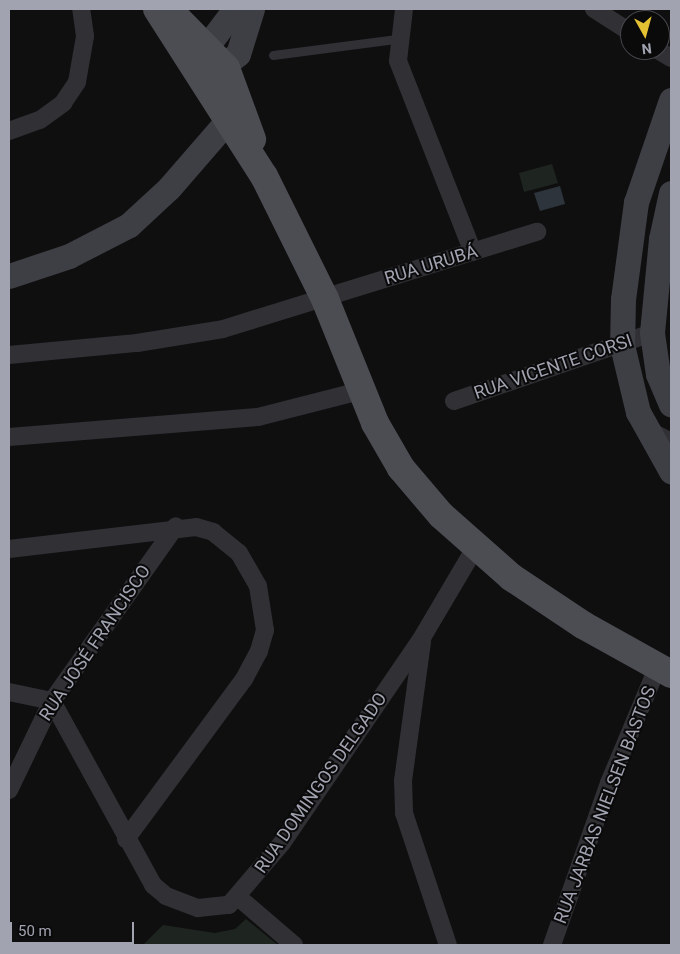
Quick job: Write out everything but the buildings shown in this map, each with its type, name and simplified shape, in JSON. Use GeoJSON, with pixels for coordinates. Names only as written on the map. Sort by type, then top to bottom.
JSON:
{"type":"FeatureCollection","features":[{"type":"Feature","properties":{"kind":"main road"},"geometry":{"type":"LineString","coordinates":[[157,9],[207,72],[264,176],[325,299],[360,391],[401,468],[475,548],[547,603],[666,670]]}},
{"type":"Feature","properties":{"kind":"main road"},"geometry":{"type":"LineString","coordinates":[[167,9],[206,43]]}},
{"type":"Feature","properties":{"kind":"main road"},"geometry":{"type":"LineString","coordinates":[[235,9],[206,43],[207,72],[228,120],[264,176]]}},
{"type":"Feature","properties":{"kind":"main road"},"geometry":{"type":"LineString","coordinates":[[207,72],[246,37],[252,9]]}},
{"type":"Feature","properties":{"kind":"main road"},"geometry":{"type":"LineString","coordinates":[[671,100],[646,164],[632,230],[622,345],[629,385],[646,429],[671,471]]}},
{"type":"Feature","properties":{"kind":"main road"},"geometry":{"type":"LineString","coordinates":[[9,276],[69,256],[129,225],[169,188],[228,120]]}},
{"type":"Feature","properties":{"kind":"main road"},"geometry":{"type":"LineString","coordinates":[[671,193],[666,243],[652,333],[658,374],[671,404]]}},
{"type":"Feature","properties":{"kind":"street"},"geometry":{"type":"LineString","coordinates":[[9,131],[40,120],[63,102],[77,82],[85,36],[81,9]]}},
{"type":"Feature","properties":{"kind":"street"},"geometry":{"type":"LineString","coordinates":[[404,9],[397,39],[398,61],[473,252]]}},
{"type":"Feature","properties":{"kind":"street"},"geometry":{"type":"LineString","coordinates":[[594,9],[620,26]]}},
{"type":"Feature","properties":{"kind":"street"},"geometry":{"type":"LineString","coordinates":[[632,230],[666,243]]}},
{"type":"Feature","properties":{"kind":"street","name":"RUA URUBÁ"},"geometry":{"type":"LineString","coordinates":[[9,356],[186,336],[325,299],[537,232]]}},
{"type":"Feature","properties":{"kind":"street","name":"RUA VICENTE CORSI"},"geometry":{"type":"LineString","coordinates":[[454,401],[622,345],[652,333]]}},
{"type":"Feature","properties":{"kind":"street"},"geometry":{"type":"LineString","coordinates":[[9,437],[258,417],[360,391]]}},
{"type":"Feature","properties":{"kind":"street"},"geometry":{"type":"LineString","coordinates":[[646,429],[671,442]]}},
{"type":"Feature","properties":{"kind":"street"},"geometry":{"type":"LineString","coordinates":[[9,549],[176,526],[213,532],[239,553],[258,586],[265,630],[244,680],[126,839]]}},
{"type":"Feature","properties":{"kind":"street","name":"RUA JOSÉ FRANCISCO"},"geometry":{"type":"LineString","coordinates":[[9,790],[52,701],[176,526]]}},
{"type":"Feature","properties":{"kind":"street","name":"RUA DOMINGOS DELGADO"},"geometry":{"type":"LineString","coordinates":[[52,701],[142,869],[166,896],[214,909],[238,897],[282,843],[423,636],[475,548]]}},
{"type":"Feature","properties":{"kind":"street"},"geometry":{"type":"LineString","coordinates":[[423,636],[403,781],[404,813],[448,945]]}},
{"type":"Feature","properties":{"kind":"street","name":"RUA JARBAS NIELSEN BASTOS"},"geometry":{"type":"LineString","coordinates":[[552,945],[609,782],[666,670]]}},
{"type":"Feature","properties":{"kind":"street"},"geometry":{"type":"LineString","coordinates":[[9,692],[52,701]]}},
{"type":"Feature","properties":{"kind":"street"},"geometry":{"type":"LineString","coordinates":[[238,897],[294,945]]}},
{"type":"Feature","properties":{"kind":"lane"},"geometry":{"type":"LineString","coordinates":[[273,55],[397,39]]}},
{"type":"Feature","properties":{"kind":"shaded area"},"geometry":{"type":"Polygon","coordinates":[[[552,164],[558,183],[524,192],[519,173],[552,164]]]}},
{"type":"Feature","properties":{"kind":"shaded area"},"geometry":{"type":"Polygon","coordinates":[[[560,186],[565,204],[540,211],[534,193],[560,186]]]}},
{"type":"Feature","properties":{"kind":"shaded area"},"geometry":{"type":"Polygon","coordinates":[[[246,919],[278,945],[143,945],[163,925],[215,933],[235,929],[246,919]]]}}]}
